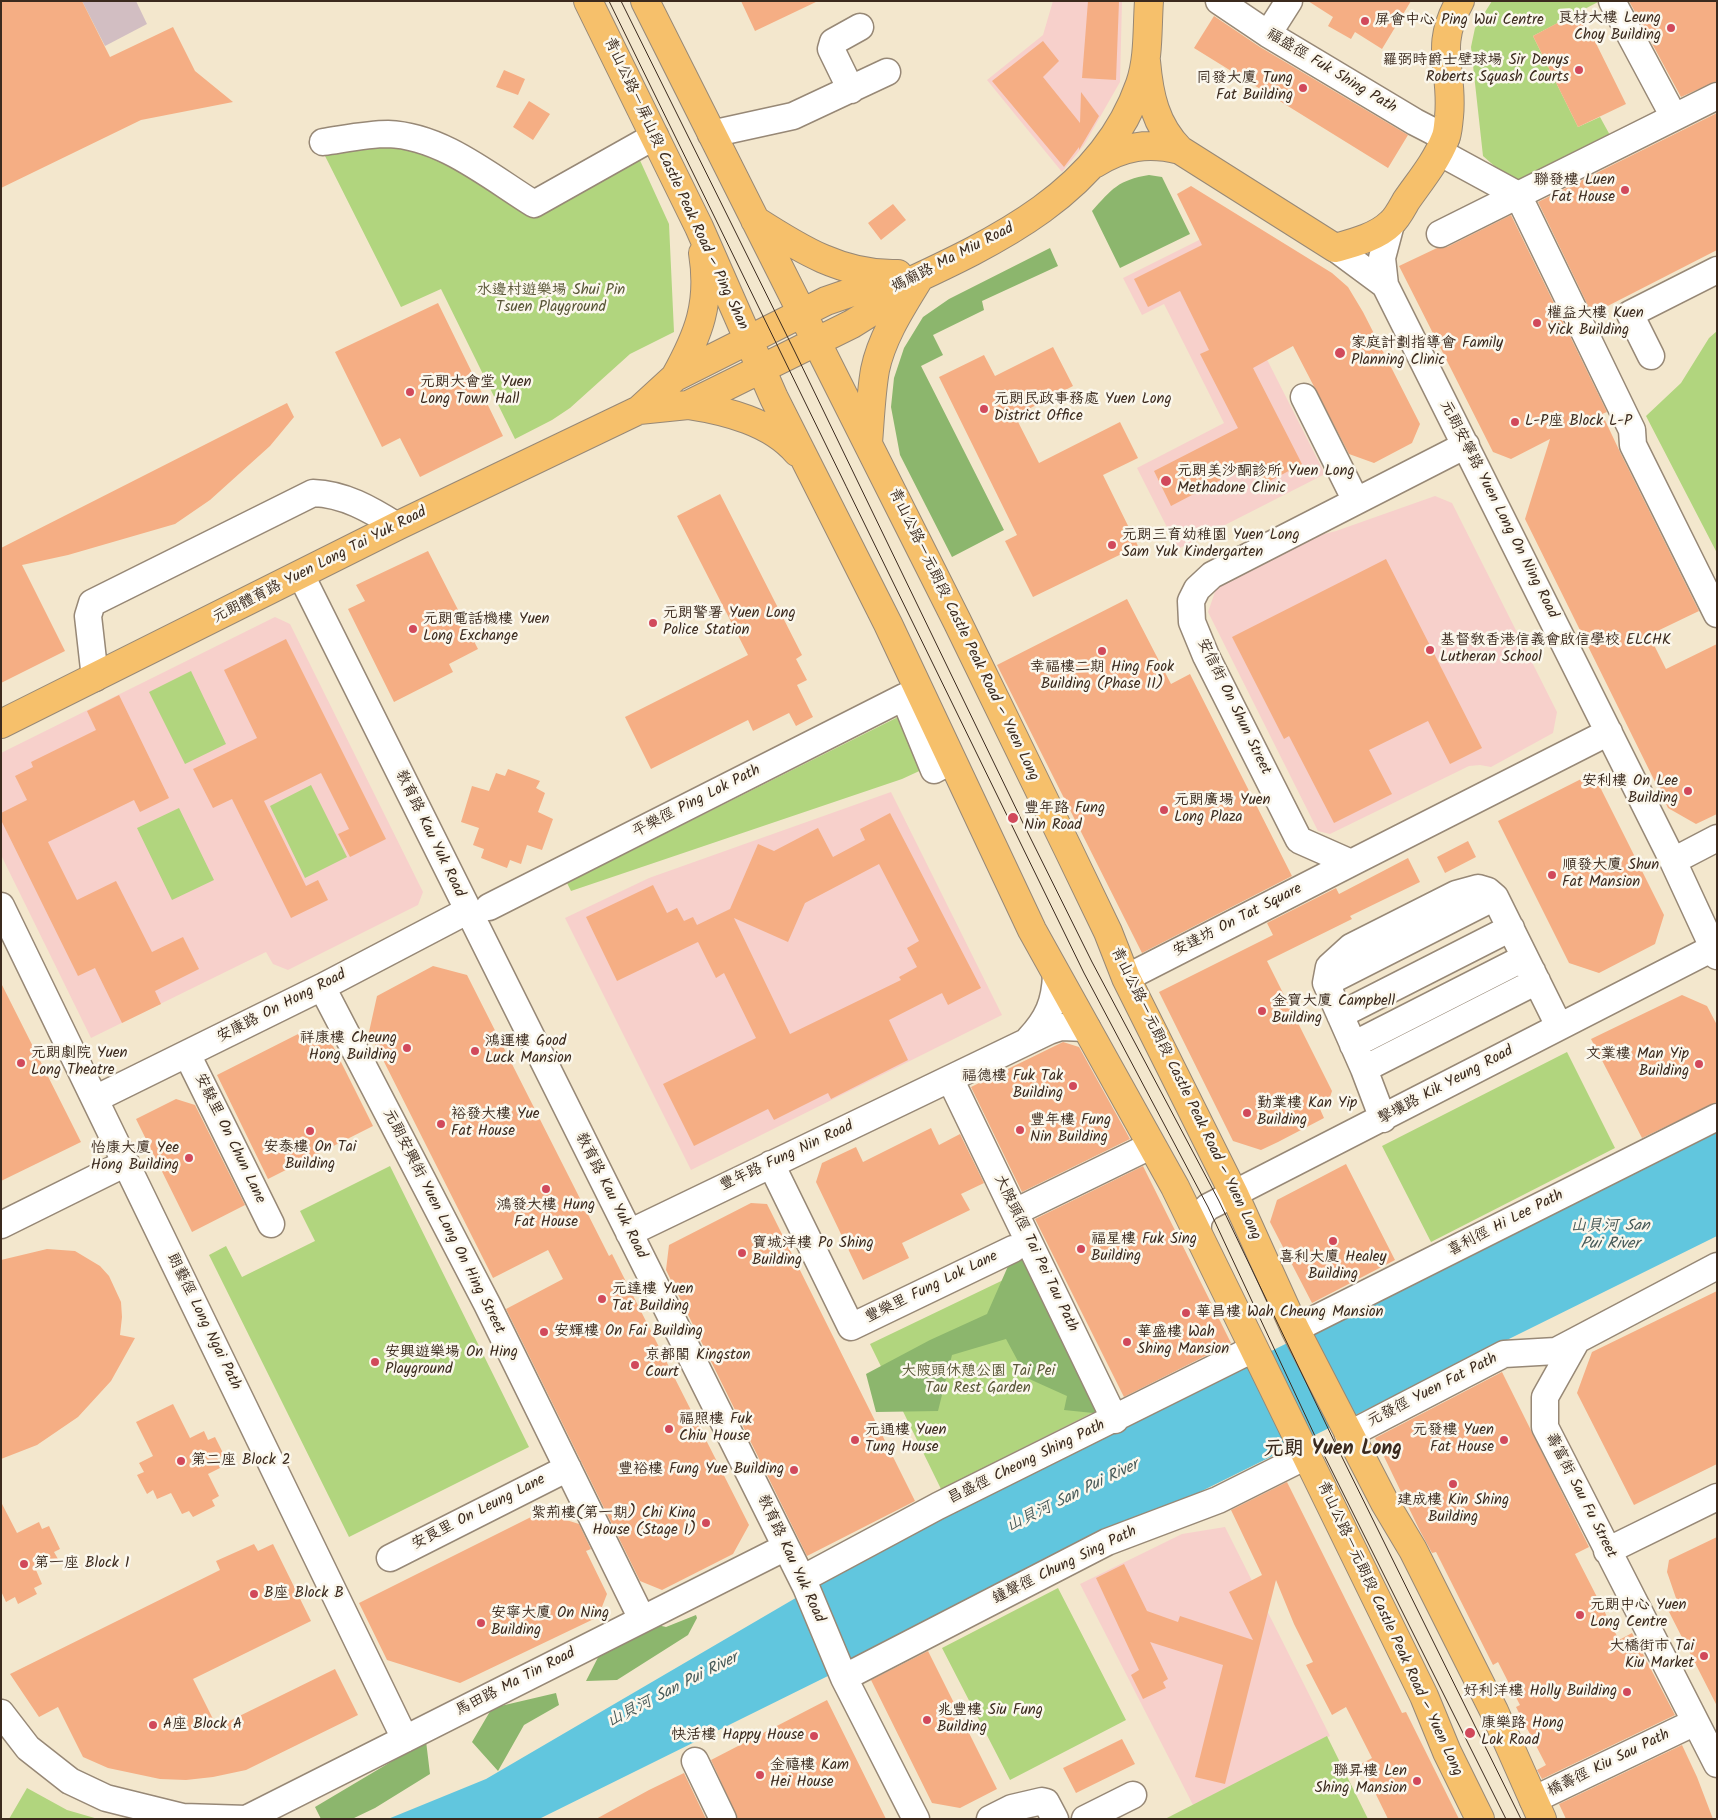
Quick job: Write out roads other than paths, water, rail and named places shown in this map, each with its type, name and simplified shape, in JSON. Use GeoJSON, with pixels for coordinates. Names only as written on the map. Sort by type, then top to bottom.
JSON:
{"type":"FeatureCollection","features":[{"type":"Feature","properties":{"kind":"main road","name":"青山公路－屏山段 Castle Peak Road – Ping Shan"},"geometry":{"type":"LineString","coordinates":[[588,1],[656,136],[699,227],[760,368]]}},
{"type":"Feature","properties":{"kind":"main road"},"geometry":{"type":"LineString","coordinates":[[645,1],[816,342]]}},
{"type":"Feature","properties":{"kind":"main road","name":"媽廟路 Ma Miu Road"},"geometry":{"type":"LineString","coordinates":[[1093,164],[1131,104],[1146,61],[1149,1]]}},
{"type":"Feature","properties":{"kind":"main road"},"geometry":{"type":"LineString","coordinates":[[1335,248],[1360,241],[1391,224],[1442,145],[1449,91],[1444,58],[1446,36],[1452,16],[1460,1]]}},
{"type":"Feature","properties":{"kind":"main road"},"geometry":{"type":"LineString","coordinates":[[1146,61],[1152,106],[1163,130],[1180,150]]}},
{"type":"Feature","properties":{"kind":"main road","name":"媽廟路 Ma Miu Road"},"geometry":{"type":"LineString","coordinates":[[882,295],[1021,226],[1060,196],[1093,164],[1108,155],[1141,145],[1164,146],[1180,150]]}},
{"type":"Feature","properties":{"kind":"main road","name":"元朗安寧路 Yuen Long On Ning Road"},"geometry":{"type":"LineString","coordinates":[[1180,150],[1335,248]]}},
{"type":"Feature","properties":{"kind":"main road"},"geometry":{"type":"LineString","coordinates":[[753,218],[822,260],[875,275],[932,271]]}},
{"type":"Feature","properties":{"kind":"main road"},"geometry":{"type":"LineString","coordinates":[[675,377],[694,344],[704,311],[707,276],[699,227]]}},
{"type":"Feature","properties":{"kind":"main road"},"geometry":{"type":"LineString","coordinates":[[868,442],[875,370],[879,355],[900,310],[932,271]]}},
{"type":"Feature","properties":{"kind":"main road","name":"元朗體育路 Yuen Long Tai Yuk Road"},"geometry":{"type":"LineString","coordinates":[[1,724],[396,526],[452,501],[639,410],[675,377],[802,313],[839,295],[858,290],[882,295],[868,314],[816,342],[688,405],[639,410]]}},
{"type":"Feature","properties":{"kind":"main road","name":"青山公路－元朗段 Castle Peak Road – Yuen Long"},"geometry":{"type":"LineString","coordinates":[[816,342],[868,442],[1068,848],[1108,932],[1126,978],[1234,1194],[1297,1332],[1348,1435],[1422,1568],[1494,1711],[1538,1810]]}},
{"type":"Feature","properties":{"kind":"main road","name":"青山公路－元朗段 Castle Peak Road – Yuen Long"},"geometry":{"type":"LineString","coordinates":[[760,368],[888,624],[942,765],[1056,975],[1175,1187],[1424,1696],[1447,1752],[1480,1819]]}},
{"type":"Feature","properties":{"kind":"main road"},"geometry":{"type":"LineString","coordinates":[[688,405],[722,410],[766,428],[785,438],[810,466]]}},
{"type":"Feature","properties":{"kind":"street","name":"福盛徑 Fuk Shing Path"},"geometry":{"type":"LineString","coordinates":[[1219,1],[1268,34],[1421,126],[1442,145],[1518,196]]}},
{"type":"Feature","properties":{"kind":"street"},"geometry":{"type":"LineString","coordinates":[[1268,34],[1289,1]]}},
{"type":"Feature","properties":{"kind":"street"},"geometry":{"type":"LineString","coordinates":[[1612,1],[1674,117]]}},
{"type":"Feature","properties":{"kind":"street"},"geometry":{"type":"LineString","coordinates":[[851,90],[831,48],[833,42],[860,27]]}},
{"type":"Feature","properties":{"kind":"street"},"geometry":{"type":"LineString","coordinates":[[711,134],[793,116],[887,72]]}},
{"type":"Feature","properties":{"kind":"street"},"geometry":{"type":"LineString","coordinates":[[1440,234],[1717,96]]}},
{"type":"Feature","properties":{"kind":"street"},"geometry":{"type":"LineString","coordinates":[[323,142],[386,134],[416,137],[442,147],[534,204],[656,136]]}},
{"type":"Feature","properties":{"kind":"street"},"geometry":{"type":"LineString","coordinates":[[1518,196],[1632,430],[1632,445],[1717,614]]}},
{"type":"Feature","properties":{"kind":"street"},"geometry":{"type":"LineString","coordinates":[[1385,285],[1382,258],[1391,224]]}},
{"type":"Feature","properties":{"kind":"street","name":"元朗安寧路 Yuen Long On Ning Road"},"geometry":{"type":"LineString","coordinates":[[1335,248],[1385,285],[1673,861],[1715,952]]}},
{"type":"Feature","properties":{"kind":"street"},"geometry":{"type":"LineString","coordinates":[[1650,356],[1630,314],[1717,270]]}},
{"type":"Feature","properties":{"kind":"street"},"geometry":{"type":"LineString","coordinates":[[1304,398],[1356,501]]}},
{"type":"Feature","properties":{"kind":"street","name":"安信街 On Shun Street"},"geometry":{"type":"LineString","coordinates":[[1351,863],[1299,840],[1206,656],[1192,622],[1191,600],[1198,589],[1212,576],[1466,445]]}},
{"type":"Feature","properties":{"kind":"street"},"geometry":{"type":"LineString","coordinates":[[95,678],[88,616],[92,603],[313,492],[334,494],[373,511],[396,526]]}},
{"type":"Feature","properties":{"kind":"street","name":"教育路 Kau Yuk Road"},"geometry":{"type":"LineString","coordinates":[[301,575],[478,909],[629,1233],[847,1669],[916,1819]]}},
{"type":"Feature","properties":{"kind":"street","name":"青山公路－元朗段 Castle Peak Road – Yuen Long"},"geometry":{"type":"LineString","coordinates":[[904,697],[942,765]]}},
{"type":"Feature","properties":{"kind":"street","name":"平樂徑 Ping Lok Path"},"geometry":{"type":"LineString","coordinates":[[478,909],[904,697]]}},
{"type":"Feature","properties":{"kind":"street"},"geometry":{"type":"LineString","coordinates":[[1351,863],[1609,732]]}},
{"type":"Feature","properties":{"kind":"street"},"geometry":{"type":"LineString","coordinates":[[1673,861],[1717,838]]}},
{"type":"Feature","properties":{"kind":"street","name":"安達坊 On Tat Square"},"geometry":{"type":"LineString","coordinates":[[1126,978],[1351,863]]}},
{"type":"Feature","properties":{"kind":"street"},"geometry":{"type":"LineString","coordinates":[[1383,1119],[1340,1014],[1329,968],[1351,946],[1456,894],[1478,888],[1488,891],[1507,920],[1559,1026]]}},
{"type":"Feature","properties":{"kind":"street","name":"朗藝徑 Long Ngai Path"},"geometry":{"type":"LineString","coordinates":[[1,906],[405,1739]]}},
{"type":"Feature","properties":{"kind":"street","name":"安康路 On Hong Road"},"geometry":{"type":"LineString","coordinates":[[95,1099],[478,909]]}},
{"type":"Feature","properties":{"kind":"street"},"geometry":{"type":"LineString","coordinates":[[1340,1014],[1507,920]]}},
{"type":"Feature","properties":{"kind":"street"},"geometry":{"type":"LineString","coordinates":[[1340,1014],[1507,920]]}},
{"type":"Feature","properties":{"kind":"street","name":"擊壤路 Kik Yeung Road"},"geometry":{"type":"LineString","coordinates":[[1198,1236],[1197,1223],[1200,1214],[1208,1207],[1383,1119],[1559,1026],[1715,952]]}},
{"type":"Feature","properties":{"kind":"street"},"geometry":{"type":"LineString","coordinates":[[1340,1014],[1520,960],[1535,976]]}},
{"type":"Feature","properties":{"kind":"street","name":"豐年路 Fung Nin Road"},"geometry":{"type":"LineString","coordinates":[[1026,1042],[1050,1013],[1055,996],[1056,975]]}},
{"type":"Feature","properties":{"kind":"street"},"geometry":{"type":"LineString","coordinates":[[1364,1069],[1535,976]]}},
{"type":"Feature","properties":{"kind":"street","name":"元朗安興街 Yuen Long On Hing Street"},"geometry":{"type":"LineString","coordinates":[[322,987],[487,1304],[642,1619]]}},
{"type":"Feature","properties":{"kind":"street","name":"豐年路 Fung Nin Road"},"geometry":{"type":"LineString","coordinates":[[629,1233],[1026,1042],[1061,1027],[1087,1028]]}},
{"type":"Feature","properties":{"kind":"street","name":"安駿里 On Chun Lane"},"geometry":{"type":"LineString","coordinates":[[187,1054],[271,1224]]}},
{"type":"Feature","properties":{"kind":"street","name":"大陂頭徑 Tai Pei Tau Path"},"geometry":{"type":"LineString","coordinates":[[955,1089],[1115,1420]]}},
{"type":"Feature","properties":{"kind":"street","name":"喜利徑 Hi Lee Path"},"geometry":{"type":"LineString","coordinates":[[1297,1332],[1717,1117]]}},
{"type":"Feature","properties":{"kind":"street"},"geometry":{"type":"LineString","coordinates":[[1015,1212],[1140,1151]]}},
{"type":"Feature","properties":{"kind":"street"},"geometry":{"type":"LineString","coordinates":[[1,1225],[126,1163]]}},
{"type":"Feature","properties":{"kind":"street","name":"豐樂里 Fung Lok Lane"},"geometry":{"type":"LineString","coordinates":[[771,1164],[852,1327],[1013,1249]]}},
{"type":"Feature","properties":{"kind":"street"},"geometry":{"type":"LineString","coordinates":[[1577,1340],[1717,1266]]}},
{"type":"Feature","properties":{"kind":"street","name":"元發徑 Yuen Fat Path"},"geometry":{"type":"LineString","coordinates":[[1348,1435],[1504,1354],[1556,1351],[1577,1340]]}},
{"type":"Feature","properties":{"kind":"street","name":"壽富街 Sau Fu Street"},"geometry":{"type":"LineString","coordinates":[[1577,1340],[1546,1397],[1546,1427],[1607,1551],[1717,1764]]}},
{"type":"Feature","properties":{"kind":"street","name":"昌盛徑 Cheong Shing Path"},"geometry":{"type":"LineString","coordinates":[[804,1583],[938,1506],[1254,1351]]}},
{"type":"Feature","properties":{"kind":"street","name":"鐘聲徑 Chung Sing Path"},"geometry":{"type":"LineString","coordinates":[[847,1669],[1107,1542],[1218,1500],[1305,1452]]}},
{"type":"Feature","properties":{"kind":"street","name":"安良里 On Leung Lane"},"geometry":{"type":"LineString","coordinates":[[390,1558],[568,1468]]}},
{"type":"Feature","properties":{"kind":"street"},"geometry":{"type":"LineString","coordinates":[[1607,1551],[1717,1497]]}},
{"type":"Feature","properties":{"kind":"street","name":"馬田路 Ma Tin Road"},"geometry":{"type":"LineString","coordinates":[[246,1819],[786,1547]]}},
{"type":"Feature","properties":{"kind":"street"},"geometry":{"type":"LineString","coordinates":[[1,1713],[28,1748],[70,1781],[106,1798],[183,1817],[246,1819]]}},
{"type":"Feature","properties":{"kind":"street","name":"橋壽徑 Kiu Sau Path"},"geometry":{"type":"LineString","coordinates":[[1538,1810],[1685,1727]]}},
{"type":"Feature","properties":{"kind":"street"},"geometry":{"type":"LineString","coordinates":[[694,1762],[723,1819]]}},
{"type":"Feature","properties":{"kind":"street"},"geometry":{"type":"LineString","coordinates":[[1100,1815],[1132,1795]]}},
{"type":"Feature","properties":{"kind":"street"},"geometry":{"type":"LineString","coordinates":[[990,1819],[1012,1808],[1042,1801],[1046,1802],[1055,1819]]}},
{"type":"Feature","properties":{"kind":"water","name":"山貝河 San Pui River"},"geometry":{"type":"Polygon","coordinates":[[[1717,1129],[1717,1236],[539,1819],[388,1819],[486,1779],[912,1530],[1717,1129]]]}},
{"type":"Feature","properties":{"kind":"tram line"},"geometry":{"type":"LineString","coordinates":[[609,1],[1084,973],[1208,1207],[1322,1451],[1506,1819]]}},
{"type":"Feature","properties":{"kind":"tram line"},"geometry":{"type":"LineString","coordinates":[[621,1],[795,352],[1024,825],[1092,962],[1219,1201],[1336,1445],[1521,1819]]}},
{"type":"Feature","properties":{"kind":"place","name":"屏會中心 Ping Wui Centre"},"geometry":{"type":"Point","coordinates":[1365,21]}},
{"type":"Feature","properties":{"kind":"place","name":"良材大樓 Leung Choy Building"},"geometry":{"type":"Point","coordinates":[1671,28]}},
{"type":"Feature","properties":{"kind":"place","name":"羅弼時爵士壁球場 Sir Denys Roberts Squash Courts"},"geometry":{"type":"Point","coordinates":[1579,70]}},
{"type":"Feature","properties":{"kind":"place","name":"同發大廈 Tung Fat Building"},"geometry":{"type":"Point","coordinates":[1303,88]}},
{"type":"Feature","properties":{"kind":"place","name":"聯發樓 Luen Fat House"},"geometry":{"type":"Point","coordinates":[1625,190]}},
{"type":"Feature","properties":{"kind":"place","name":"權益大樓 Kuen Yick Building"},"geometry":{"type":"Point","coordinates":[1537,323]}},
{"type":"Feature","properties":{"kind":"place","name":"家庭計劃指導會 Family Planning Clinic"},"geometry":{"type":"Point","coordinates":[1340,353]}},
{"type":"Feature","properties":{"kind":"place","name":"元朗大會堂 Yuen Long Town Hall"},"geometry":{"type":"Point","coordinates":[410,392]}},
{"type":"Feature","properties":{"kind":"place","name":"元朗民政事務處 Yuen Long District Office"},"geometry":{"type":"Point","coordinates":[984,409]}},
{"type":"Feature","properties":{"kind":"place","name":"L-P座 Block L-P"},"geometry":{"type":"Point","coordinates":[1515,422]}},
{"type":"Feature","properties":{"kind":"place","name":"元朗美沙酮診所 Yuen Long Methadone Clinic"},"geometry":{"type":"Point","coordinates":[1166,481]}},
{"type":"Feature","properties":{"kind":"place","name":"元朗三育幼稚園 Yuen Long Sam Yuk Kindergarten"},"geometry":{"type":"Point","coordinates":[1112,545]}},
{"type":"Feature","properties":{"kind":"place","name":"元朗警署 Yuen Long Police Station"},"geometry":{"type":"Point","coordinates":[653,623]}},
{"type":"Feature","properties":{"kind":"place","name":"元朗電話機樓 Yuen Long Exchange"},"geometry":{"type":"Point","coordinates":[413,629]}},
{"type":"Feature","properties":{"kind":"place","name":"基督教香港信義會啟信學校 ELCHK Lutheran School"},"geometry":{"type":"Point","coordinates":[1430,650]}},
{"type":"Feature","properties":{"kind":"place","name":"幸福樓二期 Hing Fook Building (Phase II)"},"geometry":{"type":"Point","coordinates":[1102,651]}},
{"type":"Feature","properties":{"kind":"place","name":"安利樓 On Lee Building"},"geometry":{"type":"Point","coordinates":[1688,791]}},
{"type":"Feature","properties":{"kind":"place","name":"元朗廣場 Yuen Long Plaza"},"geometry":{"type":"Point","coordinates":[1164,810]}},
{"type":"Feature","properties":{"kind":"place","name":"豐年路 Fung Nin Road"},"geometry":{"type":"Point","coordinates":[1013,818]}},
{"type":"Feature","properties":{"kind":"place","name":"順發大廈 Shun Fat Mansion"},"geometry":{"type":"Point","coordinates":[1552,875]}},
{"type":"Feature","properties":{"kind":"place","name":"金寶大廈 Campbell Building"},"geometry":{"type":"Point","coordinates":[1262,1011]}},
{"type":"Feature","properties":{"kind":"place","name":"祥康樓 Cheung Hong Building"},"geometry":{"type":"Point","coordinates":[407,1048]}},
{"type":"Feature","properties":{"kind":"place","name":"鴻運樓 Good Luck Mansion"},"geometry":{"type":"Point","coordinates":[475,1051]}},
{"type":"Feature","properties":{"kind":"place","name":"元朗劇院 Yuen Long Theatre"},"geometry":{"type":"Point","coordinates":[21,1063]}},
{"type":"Feature","properties":{"kind":"place","name":"文業樓 Man Yip Building"},"geometry":{"type":"Point","coordinates":[1699,1064]}},
{"type":"Feature","properties":{"kind":"place","name":"福德樓 Fuk Tak Building"},"geometry":{"type":"Point","coordinates":[1073,1086]}},
{"type":"Feature","properties":{"kind":"place","name":"勤業樓 Kan Yip Building"},"geometry":{"type":"Point","coordinates":[1247,1113]}},
{"type":"Feature","properties":{"kind":"place","name":"裕發大樓 Yue Fat House"},"geometry":{"type":"Point","coordinates":[441,1124]}},
{"type":"Feature","properties":{"kind":"place","name":"豐年樓 Fung Nin Building"},"geometry":{"type":"Point","coordinates":[1020,1130]}},
{"type":"Feature","properties":{"kind":"place","name":"安泰樓 On Tai Building"},"geometry":{"type":"Point","coordinates":[310,1131]}},
{"type":"Feature","properties":{"kind":"place","name":"怡康大廈 Yee Hong Building"},"geometry":{"type":"Point","coordinates":[189,1158]}},
{"type":"Feature","properties":{"kind":"place","name":"鴻發大樓 Hung Fat House"},"geometry":{"type":"Point","coordinates":[546,1189]}},
{"type":"Feature","properties":{"kind":"place","name":"喜利大廈 Healey Building"},"geometry":{"type":"Point","coordinates":[1333,1241]}},
{"type":"Feature","properties":{"kind":"place","name":"福星樓 Fuk Sing Building"},"geometry":{"type":"Point","coordinates":[1081,1249]}},
{"type":"Feature","properties":{"kind":"place","name":"寶城洋樓 Po Shing Building"},"geometry":{"type":"Point","coordinates":[742,1253]}},
{"type":"Feature","properties":{"kind":"place","name":"元達樓 Yuen Tat Building"},"geometry":{"type":"Point","coordinates":[602,1299]}},
{"type":"Feature","properties":{"kind":"place","name":"華昌樓 Wah Cheung Mansion"},"geometry":{"type":"Point","coordinates":[1186,1313]}},
{"type":"Feature","properties":{"kind":"place","name":"安輝樓 On Fai Building"},"geometry":{"type":"Point","coordinates":[544,1332]}},
{"type":"Feature","properties":{"kind":"place","name":"華盛樓 Wah Shing Mansion"},"geometry":{"type":"Point","coordinates":[1127,1342]}},
{"type":"Feature","properties":{"kind":"place","name":"安興遊樂場 On Hing Playground"},"geometry":{"type":"Point","coordinates":[375,1362]}},
{"type":"Feature","properties":{"kind":"place","name":"京都閣 Kingston Court"},"geometry":{"type":"Point","coordinates":[635,1365]}},
{"type":"Feature","properties":{"kind":"place","name":"福照樓 Fuk Chiu House"},"geometry":{"type":"Point","coordinates":[669,1429]}},
{"type":"Feature","properties":{"kind":"place","name":"元通樓 Yuen Tung House"},"geometry":{"type":"Point","coordinates":[855,1440]}},
{"type":"Feature","properties":{"kind":"place","name":"元發樓 Yuen Fat House"},"geometry":{"type":"Point","coordinates":[1504,1440]}},
{"type":"Feature","properties":{"kind":"place","name":"第二座 Block 2"},"geometry":{"type":"Point","coordinates":[181,1461]}},
{"type":"Feature","properties":{"kind":"place","name":"豐裕樓 Fung Yue Building"},"geometry":{"type":"Point","coordinates":[794,1470]}},
{"type":"Feature","properties":{"kind":"place","name":"建成樓 Kin Shing Building"},"geometry":{"type":"Point","coordinates":[1453,1484]}},
{"type":"Feature","properties":{"kind":"place","name":"紫荊樓(第一期) Chi King House (Stage I)"},"geometry":{"type":"Point","coordinates":[706,1523]}},
{"type":"Feature","properties":{"kind":"place","name":"第一座 Block 1"},"geometry":{"type":"Point","coordinates":[24,1564]}},
{"type":"Feature","properties":{"kind":"place","name":"B座 Block B"},"geometry":{"type":"Point","coordinates":[254,1594]}},
{"type":"Feature","properties":{"kind":"place","name":"元朗中心 Yuen Long Centre"},"geometry":{"type":"Point","coordinates":[1580,1615]}},
{"type":"Feature","properties":{"kind":"place","name":"安寧大廈 On Ning Building"},"geometry":{"type":"Point","coordinates":[481,1623]}},
{"type":"Feature","properties":{"kind":"place","name":"大橋街市 Tai Kiu Market"},"geometry":{"type":"Point","coordinates":[1704,1656]}},
{"type":"Feature","properties":{"kind":"place","name":"好利洋樓 Holly Building"},"geometry":{"type":"Point","coordinates":[1627,1692]}},
{"type":"Feature","properties":{"kind":"place","name":"兆豐樓 Siu Fung Building"},"geometry":{"type":"Point","coordinates":[927,1720]}},
{"type":"Feature","properties":{"kind":"place","name":"A座 Block A"},"geometry":{"type":"Point","coordinates":[153,1725]}},
{"type":"Feature","properties":{"kind":"place","name":"康樂路 Hong Lok Road"},"geometry":{"type":"Point","coordinates":[1470,1733]}},
{"type":"Feature","properties":{"kind":"place","name":"快活樓 Happy House"},"geometry":{"type":"Point","coordinates":[814,1736]}},
{"type":"Feature","properties":{"kind":"place","name":"金禧樓 Kam Hei House"},"geometry":{"type":"Point","coordinates":[760,1775]}},
{"type":"Feature","properties":{"kind":"place","name":"聯昇樓 Len Shing Mansion"},"geometry":{"type":"Point","coordinates":[1417,1781]}},
{"type":"Feature","properties":{"kind":"district","name":"元朗 Yuen Long"},"geometry":{"type":"Point","coordinates":[1333,1451]}},
{"type":"Feature","properties":{"kind":"park label","name":"水邊村遊樂場 Shui Pin Tsuen Playground"},"geometry":{"type":"Point","coordinates":[551,300]}},
{"type":"Feature","properties":{"kind":"park label","name":"大陂頭休憩公園 Tai Pei Tau Rest Garden"},"geometry":{"type":"Point","coordinates":[978,1380]}}]}
